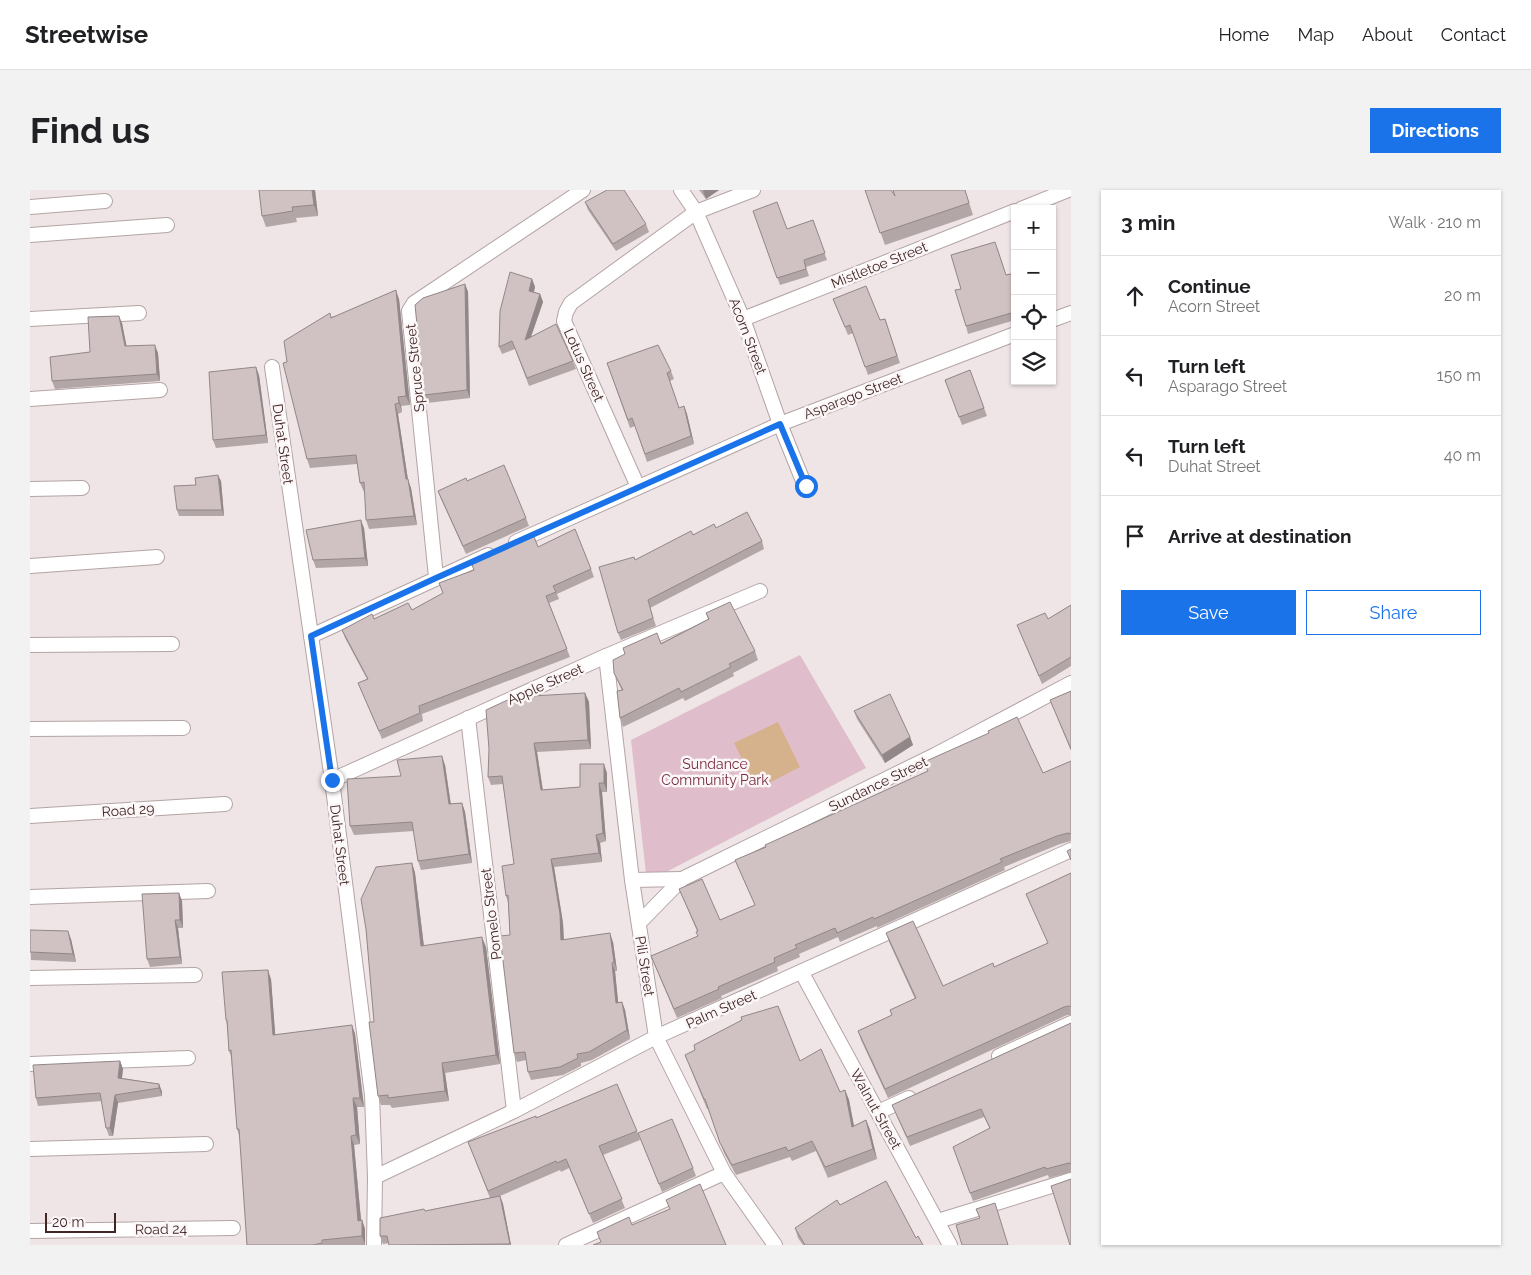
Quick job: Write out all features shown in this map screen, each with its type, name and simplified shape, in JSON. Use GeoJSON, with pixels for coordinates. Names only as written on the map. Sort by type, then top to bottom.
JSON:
{"type":"FeatureCollection","features":[{"type":"Feature","properties":{"kind":"street","name":"Spruce Street"},"geometry":{"type":"LineString","coordinates":[[436,578],[409,311],[414,303],[583,190]]}},
{"type":"Feature","properties":{"kind":"street","name":"Acorn Street"},"geometry":{"type":"LineString","coordinates":[[681,190],[696,212],[743,319],[780,424],[806,486]]}},
{"type":"Feature","properties":{"kind":"street","name":"Lotus Street"},"geometry":{"type":"LineString","coordinates":[[638,487],[564,321],[566,312],[571,302],[696,212],[753,190]]}},
{"type":"Feature","properties":{"kind":"street"},"geometry":{"type":"LineString","coordinates":[[1031,205],[1068,190]]}},
{"type":"Feature","properties":{"kind":"street"},"geometry":{"type":"LineString","coordinates":[[30,207],[104,200]]}},
{"type":"Feature","properties":{"kind":"street","name":"Mistletoe Street"},"geometry":{"type":"LineString","coordinates":[[743,319],[1011,213]]}},
{"type":"Feature","properties":{"kind":"street"},"geometry":{"type":"LineString","coordinates":[[30,235],[167,225]]}},
{"type":"Feature","properties":{"kind":"street"},"geometry":{"type":"LineString","coordinates":[[30,319],[139,313]]}},
{"type":"Feature","properties":{"kind":"street"},"geometry":{"type":"LineString","coordinates":[[1056,319],[1071,313]]}},
{"type":"Feature","properties":{"kind":"street","name":"Asparago Street"},"geometry":{"type":"LineString","coordinates":[[311,636],[780,424],[1011,336]]}},
{"type":"Feature","properties":{"kind":"street","name":"Duhat Street"},"geometry":{"type":"LineString","coordinates":[[272,367],[332,780],[372,1095],[375,1177],[374,1245]]}},
{"type":"Feature","properties":{"kind":"street"},"geometry":{"type":"LineString","coordinates":[[30,400],[160,390]]}},
{"type":"Feature","properties":{"kind":"street"},"geometry":{"type":"LineString","coordinates":[[30,489],[82,488]]}},
{"type":"Feature","properties":{"kind":"street"},"geometry":{"type":"LineString","coordinates":[[30,566],[157,557]]}},
{"type":"Feature","properties":{"kind":"street","name":"Apple Street"},"geometry":{"type":"LineString","coordinates":[[332,780],[606,656],[760,591]]}},
{"type":"Feature","properties":{"kind":"street"},"geometry":{"type":"LineString","coordinates":[[30,645],[172,644]]}},
{"type":"Feature","properties":{"kind":"street","name":"Pili Street"},"geometry":{"type":"LineString","coordinates":[[606,656],[632,880],[656,1038],[724,1173],[775,1245]]}},
{"type":"Feature","properties":{"kind":"street","name":"Sundance Street"},"geometry":{"type":"LineString","coordinates":[[682,879],[936,756],[1071,682]]}},
{"type":"Feature","properties":{"kind":"street","name":"Pomelo Street"},"geometry":{"type":"LineString","coordinates":[[468,718],[514,1111]]}},
{"type":"Feature","properties":{"kind":"street"},"geometry":{"type":"LineString","coordinates":[[30,729],[183,728]]}},
{"type":"Feature","properties":{"kind":"street","name":"Road 29"},"geometry":{"type":"LineString","coordinates":[[30,816],[226,804]]}},
{"type":"Feature","properties":{"kind":"street","name":"Palm Street"},"geometry":{"type":"LineString","coordinates":[[375,1177],[514,1111],[656,1038],[1071,850]]}},
{"type":"Feature","properties":{"kind":"street"},"geometry":{"type":"LineString","coordinates":[[632,880],[682,879]]}},
{"type":"Feature","properties":{"kind":"street"},"geometry":{"type":"LineString","coordinates":[[639,923],[682,879]]}},
{"type":"Feature","properties":{"kind":"street"},"geometry":{"type":"LineString","coordinates":[[30,897],[208,891]]}},
{"type":"Feature","properties":{"kind":"street","name":"Walnut Street"},"geometry":{"type":"LineString","coordinates":[[802,973],[950,1245]]}},
{"type":"Feature","properties":{"kind":"street"},"geometry":{"type":"LineString","coordinates":[[30,978],[195,974]]}},
{"type":"Feature","properties":{"kind":"street"},"geometry":{"type":"LineString","coordinates":[[983,1063],[1071,1023]]}},
{"type":"Feature","properties":{"kind":"street"},"geometry":{"type":"LineString","coordinates":[[30,1064],[188,1058]]}},
{"type":"Feature","properties":{"kind":"street"},"geometry":{"type":"LineString","coordinates":[[878,1112],[922,1092]]}},
{"type":"Feature","properties":{"kind":"street"},"geometry":{"type":"LineString","coordinates":[[30,1149],[206,1144]]}},
{"type":"Feature","properties":{"kind":"street"},"geometry":{"type":"LineString","coordinates":[[566,1245],[724,1173]]}},
{"type":"Feature","properties":{"kind":"street"},"geometry":{"type":"LineString","coordinates":[[938,1221],[1071,1180]]}},
{"type":"Feature","properties":{"kind":"street","name":"Road 24"},"geometry":{"type":"LineString","coordinates":[[30,1232],[233,1228]]}},
{"type":"Feature","properties":{"kind":"green space","name":"Sundance Community Park"},"geometry":{"type":"Polygon","coordinates":[[[800,655],[866,768],[647,882],[631,740],[800,655]]]}},
{"type":"Feature","properties":{"kind":"shaded area"},"geometry":{"type":"Polygon","coordinates":[[[778,722],[800,767],[757,789],[734,743],[778,722]]]}},
{"type":"Feature","properties":{"kind":"building"},"geometry":{"type":"Polygon","coordinates":[[[259,190],[312,190],[314,205],[292,207],[293,211],[262,216],[259,190]]]}},
{"type":"Feature","properties":{"kind":"building"},"geometry":{"type":"Polygon","coordinates":[[[607,190],[624,190],[646,224],[613,244],[585,202],[607,190]]]}},
{"type":"Feature","properties":{"kind":"building"},"geometry":{"type":"Polygon","coordinates":[[[865,190],[891,190],[895,196],[893,190],[965,190],[969,203],[880,233],[865,190]]]}},
{"type":"Feature","properties":{"kind":"building"},"geometry":{"type":"Polygon","coordinates":[[[777,202],[787,229],[813,220],[825,253],[804,260],[806,269],[777,278],[753,211],[777,202]]]}},
{"type":"Feature","properties":{"kind":"building"},"geometry":{"type":"Polygon","coordinates":[[[995,242],[1006,275],[1011,274],[1011,313],[966,326],[955,290],[961,289],[951,255],[995,242]]]}},
{"type":"Feature","properties":{"kind":"building"},"geometry":{"type":"Polygon","coordinates":[[[510,272],[532,279],[529,291],[540,294],[525,340],[556,324],[573,361],[527,378],[512,341],[499,347],[500,311],[510,272]]]}},
{"type":"Feature","properties":{"kind":"building"},"geometry":{"type":"Polygon","coordinates":[[[465,284],[467,390],[424,395],[415,305],[423,298],[465,284]]]}},
{"type":"Feature","properties":{"kind":"building"},"geometry":{"type":"Polygon","coordinates":[[[866,286],[880,320],[885,319],[897,356],[865,367],[850,325],[845,327],[833,299],[866,286]]]}},
{"type":"Feature","properties":{"kind":"building"},"geometry":{"type":"Polygon","coordinates":[[[396,290],[406,396],[398,397],[399,403],[395,404],[406,479],[408,479],[414,516],[366,520],[364,482],[360,483],[356,455],[307,459],[283,363],[287,362],[284,341],[330,313],[331,318],[396,290]]]}},
{"type":"Feature","properties":{"kind":"building"},"geometry":{"type":"Polygon","coordinates":[[[119,316],[125,346],[155,345],[157,374],[52,381],[50,357],[90,352],[88,317],[119,316]]]}},
{"type":"Feature","properties":{"kind":"building"},"geometry":{"type":"Polygon","coordinates":[[[658,345],[671,371],[667,373],[679,408],[684,406],[691,436],[645,454],[632,418],[628,420],[607,363],[658,345]]]}},
{"type":"Feature","properties":{"kind":"building"},"geometry":{"type":"Polygon","coordinates":[[[256,367],[266,435],[213,440],[209,372],[256,367]]]}},
{"type":"Feature","properties":{"kind":"building"},"geometry":{"type":"Polygon","coordinates":[[[970,370],[984,408],[959,417],[945,380],[970,370]]]}},
{"type":"Feature","properties":{"kind":"building"},"geometry":{"type":"Polygon","coordinates":[[[504,465],[526,518],[463,546],[438,491],[466,478],[467,481],[504,465]]]}},
{"type":"Feature","properties":{"kind":"building"},"geometry":{"type":"Polygon","coordinates":[[[218,475],[222,510],[177,510],[174,486],[196,485],[195,478],[218,475]]]}},
{"type":"Feature","properties":{"kind":"building"},"geometry":{"type":"Polygon","coordinates":[[[747,512],[762,541],[648,600],[653,618],[618,633],[599,567],[634,557],[635,560],[691,531],[693,535],[714,524],[716,528],[747,512]]]}},
{"type":"Feature","properties":{"kind":"building"},"geometry":{"type":"Polygon","coordinates":[[[361,520],[365,558],[313,560],[306,530],[361,520]]]}},
{"type":"Feature","properties":{"kind":"building"},"geometry":{"type":"Polygon","coordinates":[[[575,529],[591,569],[553,586],[556,592],[546,596],[567,649],[419,706],[420,713],[379,731],[358,683],[368,679],[342,630],[372,614],[374,619],[408,603],[412,610],[443,593],[439,583],[474,570],[471,562],[533,534],[538,547],[575,529]]]}},
{"type":"Feature","properties":{"kind":"building"},"geometry":{"type":"Polygon","coordinates":[[[730,602],[755,651],[729,664],[731,667],[681,692],[679,688],[620,718],[617,691],[623,690],[614,673],[613,660],[625,654],[623,648],[657,633],[661,644],[709,619],[706,613],[730,602]]]}},
{"type":"Feature","properties":{"kind":"building"},"geometry":{"type":"Polygon","coordinates":[[[1071,605],[1071,657],[1039,676],[1017,625],[1045,613],[1048,619],[1071,605]]]}},
{"type":"Feature","properties":{"kind":"building"},"geometry":{"type":"Polygon","coordinates":[[[1071,691],[1071,749],[1050,700],[1071,691]]]}},
{"type":"Feature","properties":{"kind":"building"},"geometry":{"type":"Polygon","coordinates":[[[585,693],[588,740],[534,743],[541,790],[580,787],[580,764],[604,764],[604,783],[599,783],[603,833],[596,835],[599,853],[551,859],[560,914],[561,940],[610,933],[614,962],[612,963],[616,1003],[622,1002],[627,1030],[589,1052],[577,1054],[578,1058],[560,1067],[528,1072],[525,1052],[514,1053],[500,936],[510,935],[508,895],[506,896],[502,866],[514,864],[502,776],[488,777],[489,749],[486,710],[514,697],[585,693]]]}},
{"type":"Feature","properties":{"kind":"building"},"geometry":{"type":"Polygon","coordinates":[[[890,694],[910,737],[882,755],[854,711],[890,694]]]}},
{"type":"Feature","properties":{"kind":"building"},"geometry":{"type":"Polygon","coordinates":[[[1017,717],[1043,773],[1071,761],[1071,834],[1057,836],[1000,859],[1002,862],[874,919],[873,917],[837,933],[835,928],[795,945],[797,948],[774,958],[775,962],[674,1009],[651,956],[698,936],[696,932],[698,931],[679,889],[702,879],[720,920],[755,905],[735,860],[928,771],[924,762],[989,733],[988,731],[1017,717]]]}},
{"type":"Feature","properties":{"kind":"building"},"geometry":{"type":"Polygon","coordinates":[[[442,756],[449,804],[462,803],[469,854],[418,861],[412,822],[350,826],[347,779],[401,776],[397,760],[442,756]]]}},
{"type":"Feature","properties":{"kind":"building"},"geometry":{"type":"Polygon","coordinates":[[[1071,849],[1071,860],[1067,851],[1071,849]]]}},
{"type":"Feature","properties":{"kind":"building"},"geometry":{"type":"Polygon","coordinates":[[[412,863],[421,946],[482,937],[496,1055],[442,1063],[445,1091],[388,1098],[388,1095],[378,1096],[369,1022],[374,1022],[366,929],[361,899],[376,867],[412,863]]]}},
{"type":"Feature","properties":{"kind":"building"},"geometry":{"type":"Polygon","coordinates":[[[1071,873],[1071,1007],[1064,1007],[885,1089],[858,1031],[892,1015],[890,1010],[916,998],[886,933],[913,921],[943,986],[993,963],[994,967],[1048,943],[1026,894],[1071,873]]]}},
{"type":"Feature","properties":{"kind":"building"},"geometry":{"type":"Polygon","coordinates":[[[179,893],[180,920],[175,920],[180,957],[147,959],[142,894],[179,893]]]}},
{"type":"Feature","properties":{"kind":"building"},"geometry":{"type":"Polygon","coordinates":[[[30,930],[68,931],[73,954],[30,952],[30,930]]]}},
{"type":"Feature","properties":{"kind":"building"},"geometry":{"type":"Polygon","coordinates":[[[268,970],[273,1035],[352,1025],[360,1098],[353,1098],[356,1135],[351,1136],[358,1221],[362,1220],[362,1236],[322,1240],[322,1243],[313,1245],[247,1245],[239,1129],[237,1129],[231,1050],[229,1051],[222,972],[268,970]]]}},
{"type":"Feature","properties":{"kind":"building"},"geometry":{"type":"Polygon","coordinates":[[[778,1006],[800,1061],[821,1049],[840,1092],[845,1090],[852,1127],[866,1120],[873,1149],[825,1167],[812,1141],[788,1151],[786,1147],[732,1165],[720,1143],[705,1099],[685,1055],[695,1050],[694,1045],[742,1020],[741,1017],[778,1006]]]}},
{"type":"Feature","properties":{"kind":"building"},"geometry":{"type":"Polygon","coordinates":[[[1071,1023],[1071,1164],[1046,1169],[1045,1167],[970,1193],[953,1147],[990,1128],[981,1109],[907,1137],[892,1105],[1071,1023]]]}},
{"type":"Feature","properties":{"kind":"building"},"geometry":{"type":"Polygon","coordinates":[[[120,1061],[118,1078],[159,1084],[159,1088],[115,1095],[110,1128],[106,1128],[100,1093],[36,1098],[33,1065],[120,1061]]]}},
{"type":"Feature","properties":{"kind":"building"},"geometry":{"type":"Polygon","coordinates":[[[617,1084],[637,1131],[599,1146],[622,1199],[589,1214],[566,1159],[557,1163],[556,1161],[488,1191],[468,1142],[536,1116],[536,1118],[617,1084]]]}},
{"type":"Feature","properties":{"kind":"building"},"geometry":{"type":"Polygon","coordinates":[[[672,1119],[693,1168],[659,1184],[638,1133],[672,1119]]]}},
{"type":"Feature","properties":{"kind":"building"},"geometry":{"type":"Polygon","coordinates":[[[1071,1179],[1071,1245],[1070,1245],[1051,1186],[1071,1179]]]}},
{"type":"Feature","properties":{"kind":"building"},"geometry":{"type":"Polygon","coordinates":[[[886,1181],[916,1238],[918,1236],[923,1245],[805,1245],[795,1228],[837,1200],[840,1205],[886,1181]]]}},
{"type":"Feature","properties":{"kind":"building"},"geometry":{"type":"Polygon","coordinates":[[[700,1184],[726,1245],[593,1245],[601,1242],[597,1232],[629,1217],[632,1225],[670,1209],[666,1200],[700,1184]]]}},
{"type":"Feature","properties":{"kind":"building"},"geometry":{"type":"Polygon","coordinates":[[[500,1196],[510,1244],[389,1245],[387,1236],[380,1236],[380,1218],[500,1196]]]}},
{"type":"Feature","properties":{"kind":"building"},"geometry":{"type":"Polygon","coordinates":[[[995,1203],[1008,1245],[962,1245],[956,1225],[980,1218],[976,1209],[995,1203]]]}},
{"type":"Feature","properties":{"kind":"route"},"geometry":{"type":"LineString","coordinates":[[332,780],[311,636],[780,424],[806,486]]}}]}
